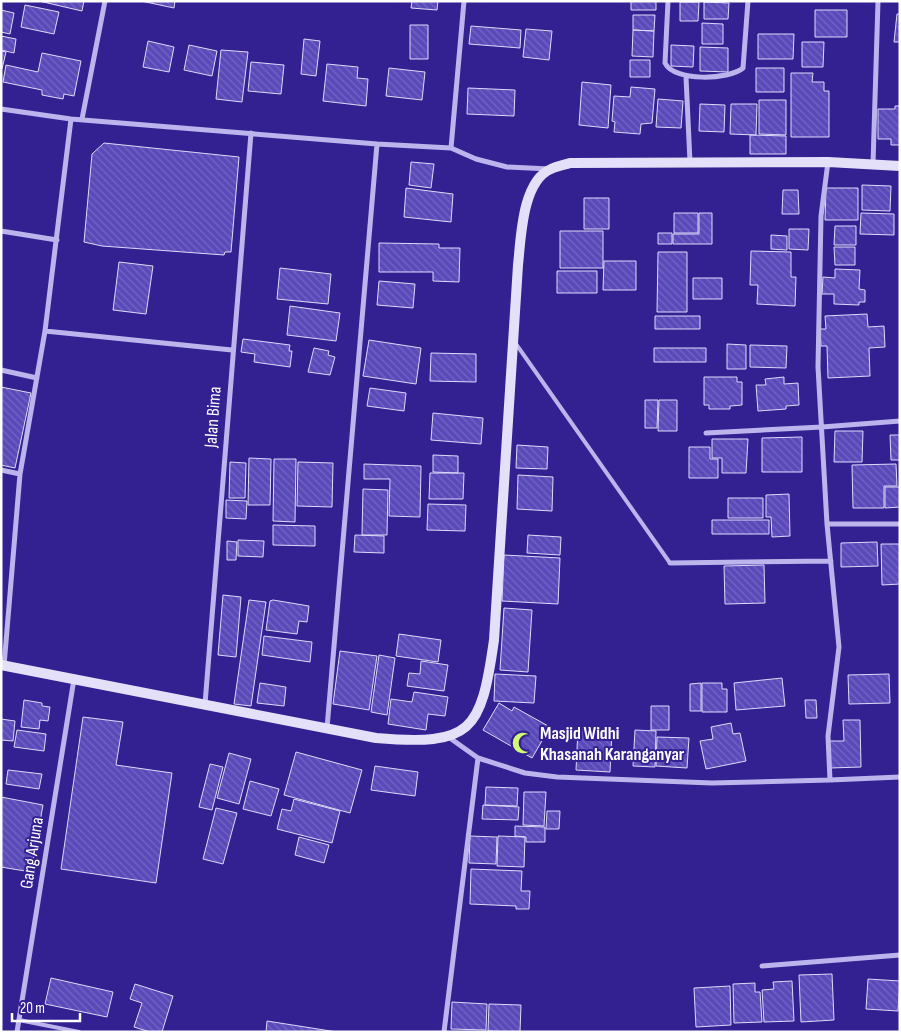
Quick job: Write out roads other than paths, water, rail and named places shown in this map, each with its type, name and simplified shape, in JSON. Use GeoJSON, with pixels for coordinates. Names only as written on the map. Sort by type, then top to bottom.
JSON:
{"type":"FeatureCollection","features":[{"type":"Feature","properties":{"kind":"main road"},"geometry":{"type":"LineString","coordinates":[[3,665],[376,738],[414,741],[447,736],[463,731],[476,718],[488,685],[494,631],[518,265],[524,216],[529,197],[539,178],[550,169],[570,163],[828,162],[900,166]]}},
{"type":"Feature","properties":{"kind":"street"},"geometry":{"type":"LineString","coordinates":[[82,120],[105,1]]}},
{"type":"Feature","properties":{"kind":"street"},"geometry":{"type":"LineString","coordinates":[[450,148],[464,1]]}},
{"type":"Feature","properties":{"kind":"street"},"geometry":{"type":"LineString","coordinates":[[668,1],[665,63],[667,68],[686,77],[731,74],[743,68],[748,1]]}},
{"type":"Feature","properties":{"kind":"street"},"geometry":{"type":"LineString","coordinates":[[873,165],[878,1]]}},
{"type":"Feature","properties":{"kind":"street"},"geometry":{"type":"LineString","coordinates":[[686,77],[690,162]]}},
{"type":"Feature","properties":{"kind":"street"},"geometry":{"type":"LineString","coordinates":[[1,109],[82,120],[377,144],[450,148],[476,159],[507,167],[550,169]]}},
{"type":"Feature","properties":{"kind":"street"},"geometry":{"type":"LineString","coordinates":[[3,665],[20,474],[45,331],[71,119]]}},
{"type":"Feature","properties":{"kind":"street","name":"Jalan Bima"},"geometry":{"type":"LineString","coordinates":[[205,704],[232,350],[251,133]]}},
{"type":"Feature","properties":{"kind":"street"},"geometry":{"type":"LineString","coordinates":[[327,729],[377,144]]}},
{"type":"Feature","properties":{"kind":"street"},"geometry":{"type":"LineString","coordinates":[[828,162],[821,216],[818,357],[827,524],[839,647],[828,736],[830,780]]}},
{"type":"Feature","properties":{"kind":"street"},"geometry":{"type":"LineString","coordinates":[[1,232],[57,240]]}},
{"type":"Feature","properties":{"kind":"street"},"geometry":{"type":"LineString","coordinates":[[45,331],[232,350]]}},
{"type":"Feature","properties":{"kind":"street"},"geometry":{"type":"LineString","coordinates":[[1,370],[37,378]]}},
{"type":"Feature","properties":{"kind":"street"},"geometry":{"type":"LineString","coordinates":[[706,432],[822,427],[900,421]]}},
{"type":"Feature","properties":{"kind":"street"},"geometry":{"type":"LineString","coordinates":[[1,470],[20,474]]}},
{"type":"Feature","properties":{"kind":"street"},"geometry":{"type":"LineString","coordinates":[[827,524],[900,524]]}},
{"type":"Feature","properties":{"kind":"street"},"geometry":{"type":"LineString","coordinates":[[670,563],[831,561]]}},
{"type":"Feature","properties":{"kind":"street","name":"Gang Arjuna"},"geometry":{"type":"LineString","coordinates":[[17,1032],[74,679]]}},
{"type":"Feature","properties":{"kind":"street"},"geometry":{"type":"LineString","coordinates":[[447,736],[478,758],[525,773],[557,777],[712,783],[900,777]]}},
{"type":"Feature","properties":{"kind":"street"},"geometry":{"type":"LineString","coordinates":[[444,1032],[478,758]]}},
{"type":"Feature","properties":{"kind":"street"},"geometry":{"type":"LineString","coordinates":[[762,966],[900,955]]}},
{"type":"Feature","properties":{"kind":"lane"},"geometry":{"type":"LineString","coordinates":[[514,341],[670,563]]}},
{"type":"Feature","properties":{"kind":"lane"},"geometry":{"type":"LineString","coordinates":[[19,1020],[79,1032]]}},
{"type":"Feature","properties":{"kind":"place","name":"Masjid Widhi Khasanah Karanganyar"},"geometry":{"type":"Point","coordinates":[523,743]}}]}
